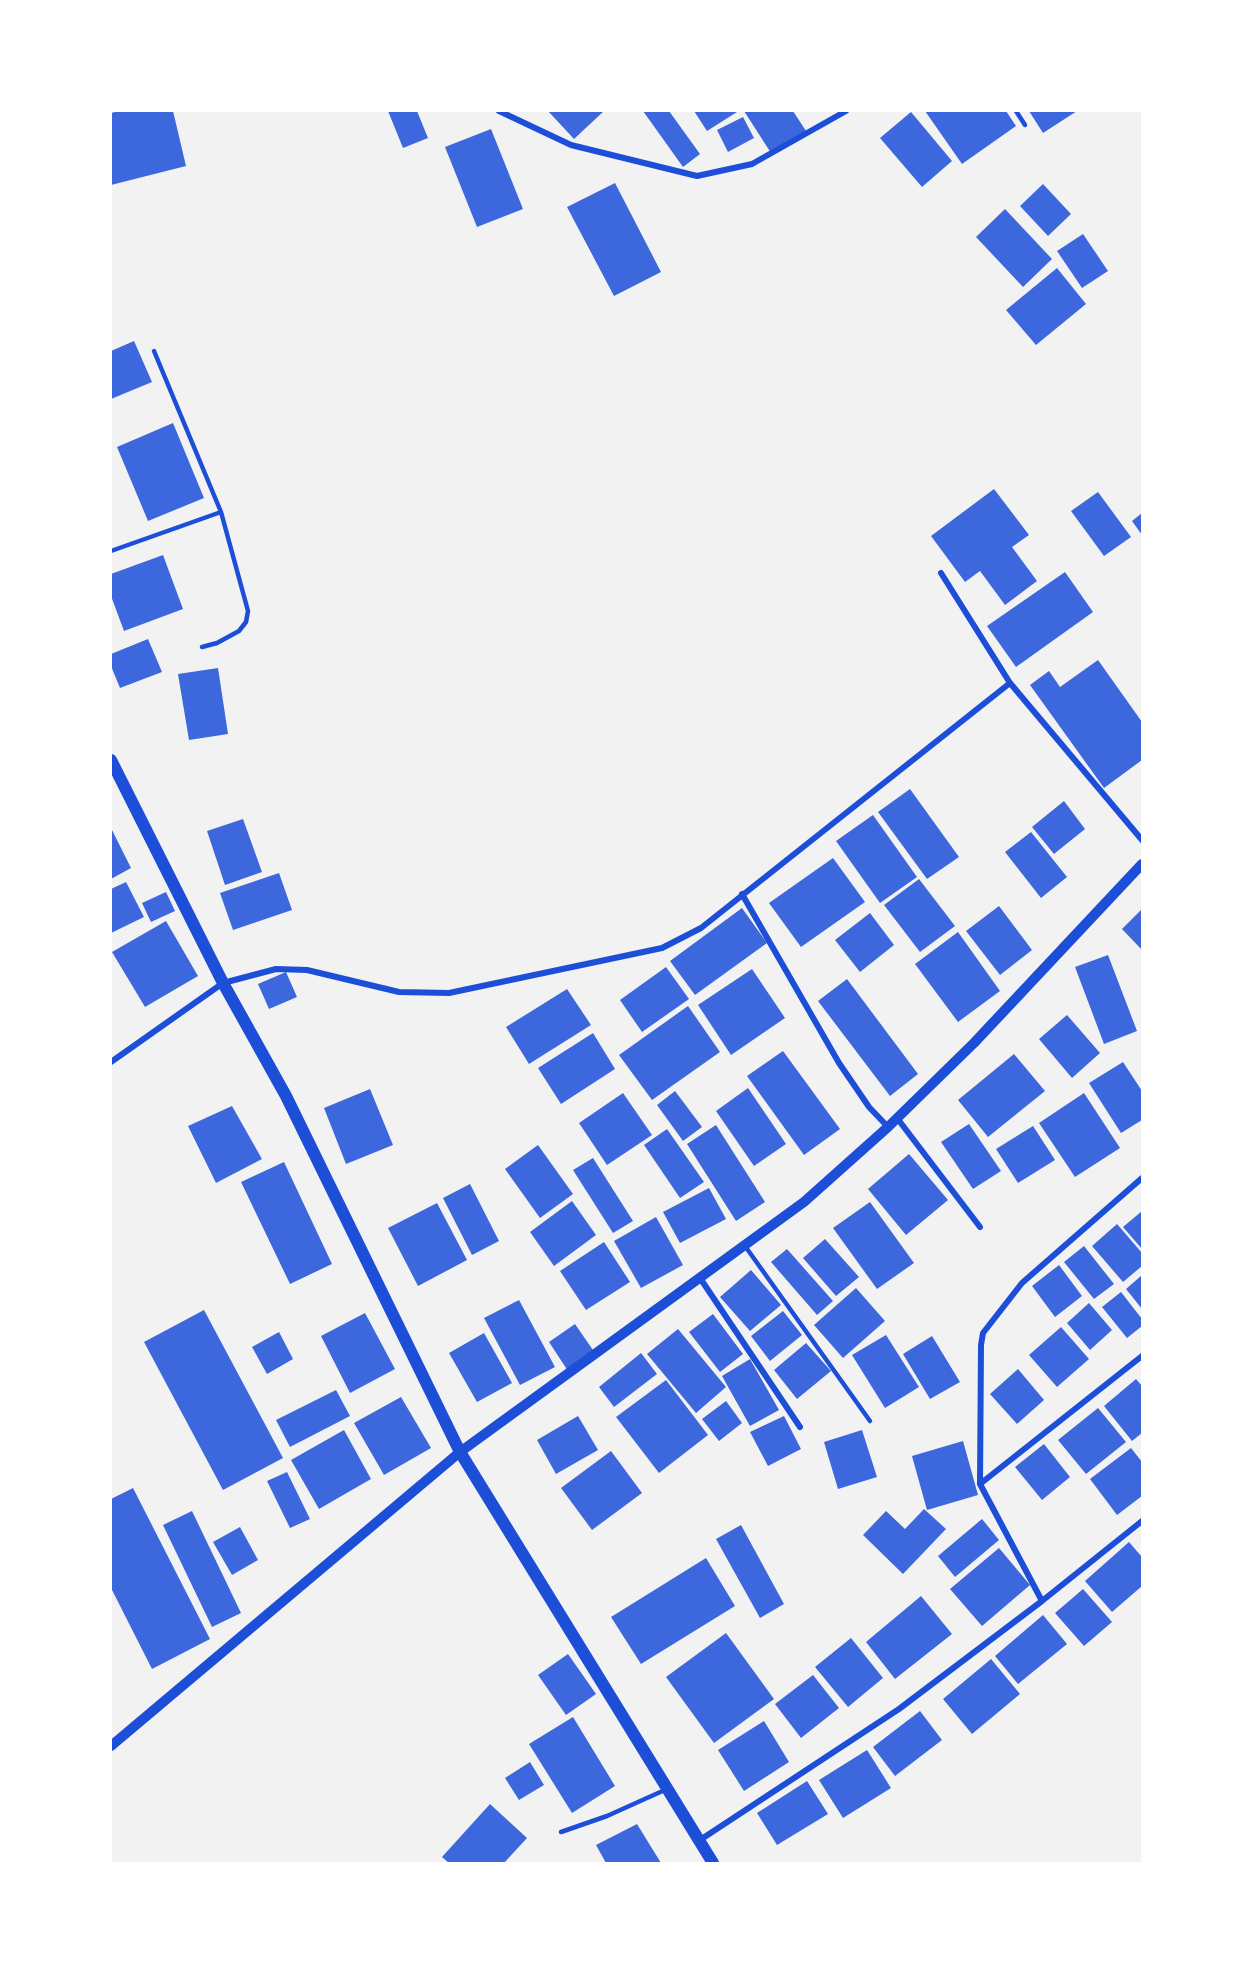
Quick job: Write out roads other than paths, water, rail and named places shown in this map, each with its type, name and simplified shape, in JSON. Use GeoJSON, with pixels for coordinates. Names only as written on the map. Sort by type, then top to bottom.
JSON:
{"type":"FeatureCollection","features":[{"type":"Feature","properties":{"kind":"main road"},"geometry":{"type":"LineString","coordinates":[[111,760],[223,983],[286,1096],[460,1452],[713,1863]]}},
{"type":"Feature","properties":{"kind":"street"},"geometry":{"type":"LineString","coordinates":[[499,111],[571,145],[697,176],[752,164],[846,111]]}},
{"type":"Feature","properties":{"kind":"street"},"geometry":{"type":"LineString","coordinates":[[941,573],[1010,683],[1142,840]]}},
{"type":"Feature","properties":{"kind":"street"},"geometry":{"type":"LineString","coordinates":[[111,1062],[223,983],[276,969],[307,970],[399,992],[449,993],[662,948],[701,928],[1010,683]]}},
{"type":"Feature","properties":{"kind":"street"},"geometry":{"type":"LineString","coordinates":[[111,1746],[460,1452],[804,1203],[888,1127],[974,1043],[1142,864]]}},
{"type":"Feature","properties":{"kind":"street"},"geometry":{"type":"LineString","coordinates":[[742,894],[839,1064],[869,1107],[888,1127]]}},
{"type":"Feature","properties":{"kind":"street"},"geometry":{"type":"LineString","coordinates":[[897,1118],[980,1227]]}},
{"type":"Feature","properties":{"kind":"street"},"geometry":{"type":"LineString","coordinates":[[1042,1601],[980,1484],[983,1333],[1022,1283],[1142,1178]]}},
{"type":"Feature","properties":{"kind":"street"},"geometry":{"type":"LineString","coordinates":[[700,1278],[800,1427]]}},
{"type":"Feature","properties":{"kind":"street"},"geometry":{"type":"LineString","coordinates":[[980,1484],[1142,1356]]}},
{"type":"Feature","properties":{"kind":"street"},"geometry":{"type":"LineString","coordinates":[[700,1840],[899,1709],[1042,1601],[1142,1521]]}},
{"type":"Feature","properties":{"kind":"lane"},"geometry":{"type":"LineString","coordinates":[[1016,111],[1025,125]]}},
{"type":"Feature","properties":{"kind":"lane"},"geometry":{"type":"LineString","coordinates":[[154,351],[221,512],[248,611],[246,622],[239,631],[217,643],[202,647]]}},
{"type":"Feature","properties":{"kind":"lane"},"geometry":{"type":"LineString","coordinates":[[111,551],[221,512]]}},
{"type":"Feature","properties":{"kind":"lane"},"geometry":{"type":"LineString","coordinates":[[745,1246],[870,1421]]}},
{"type":"Feature","properties":{"kind":"lane"},"geometry":{"type":"LineString","coordinates":[[561,1832],[607,1816],[667,1789]]}}]}
